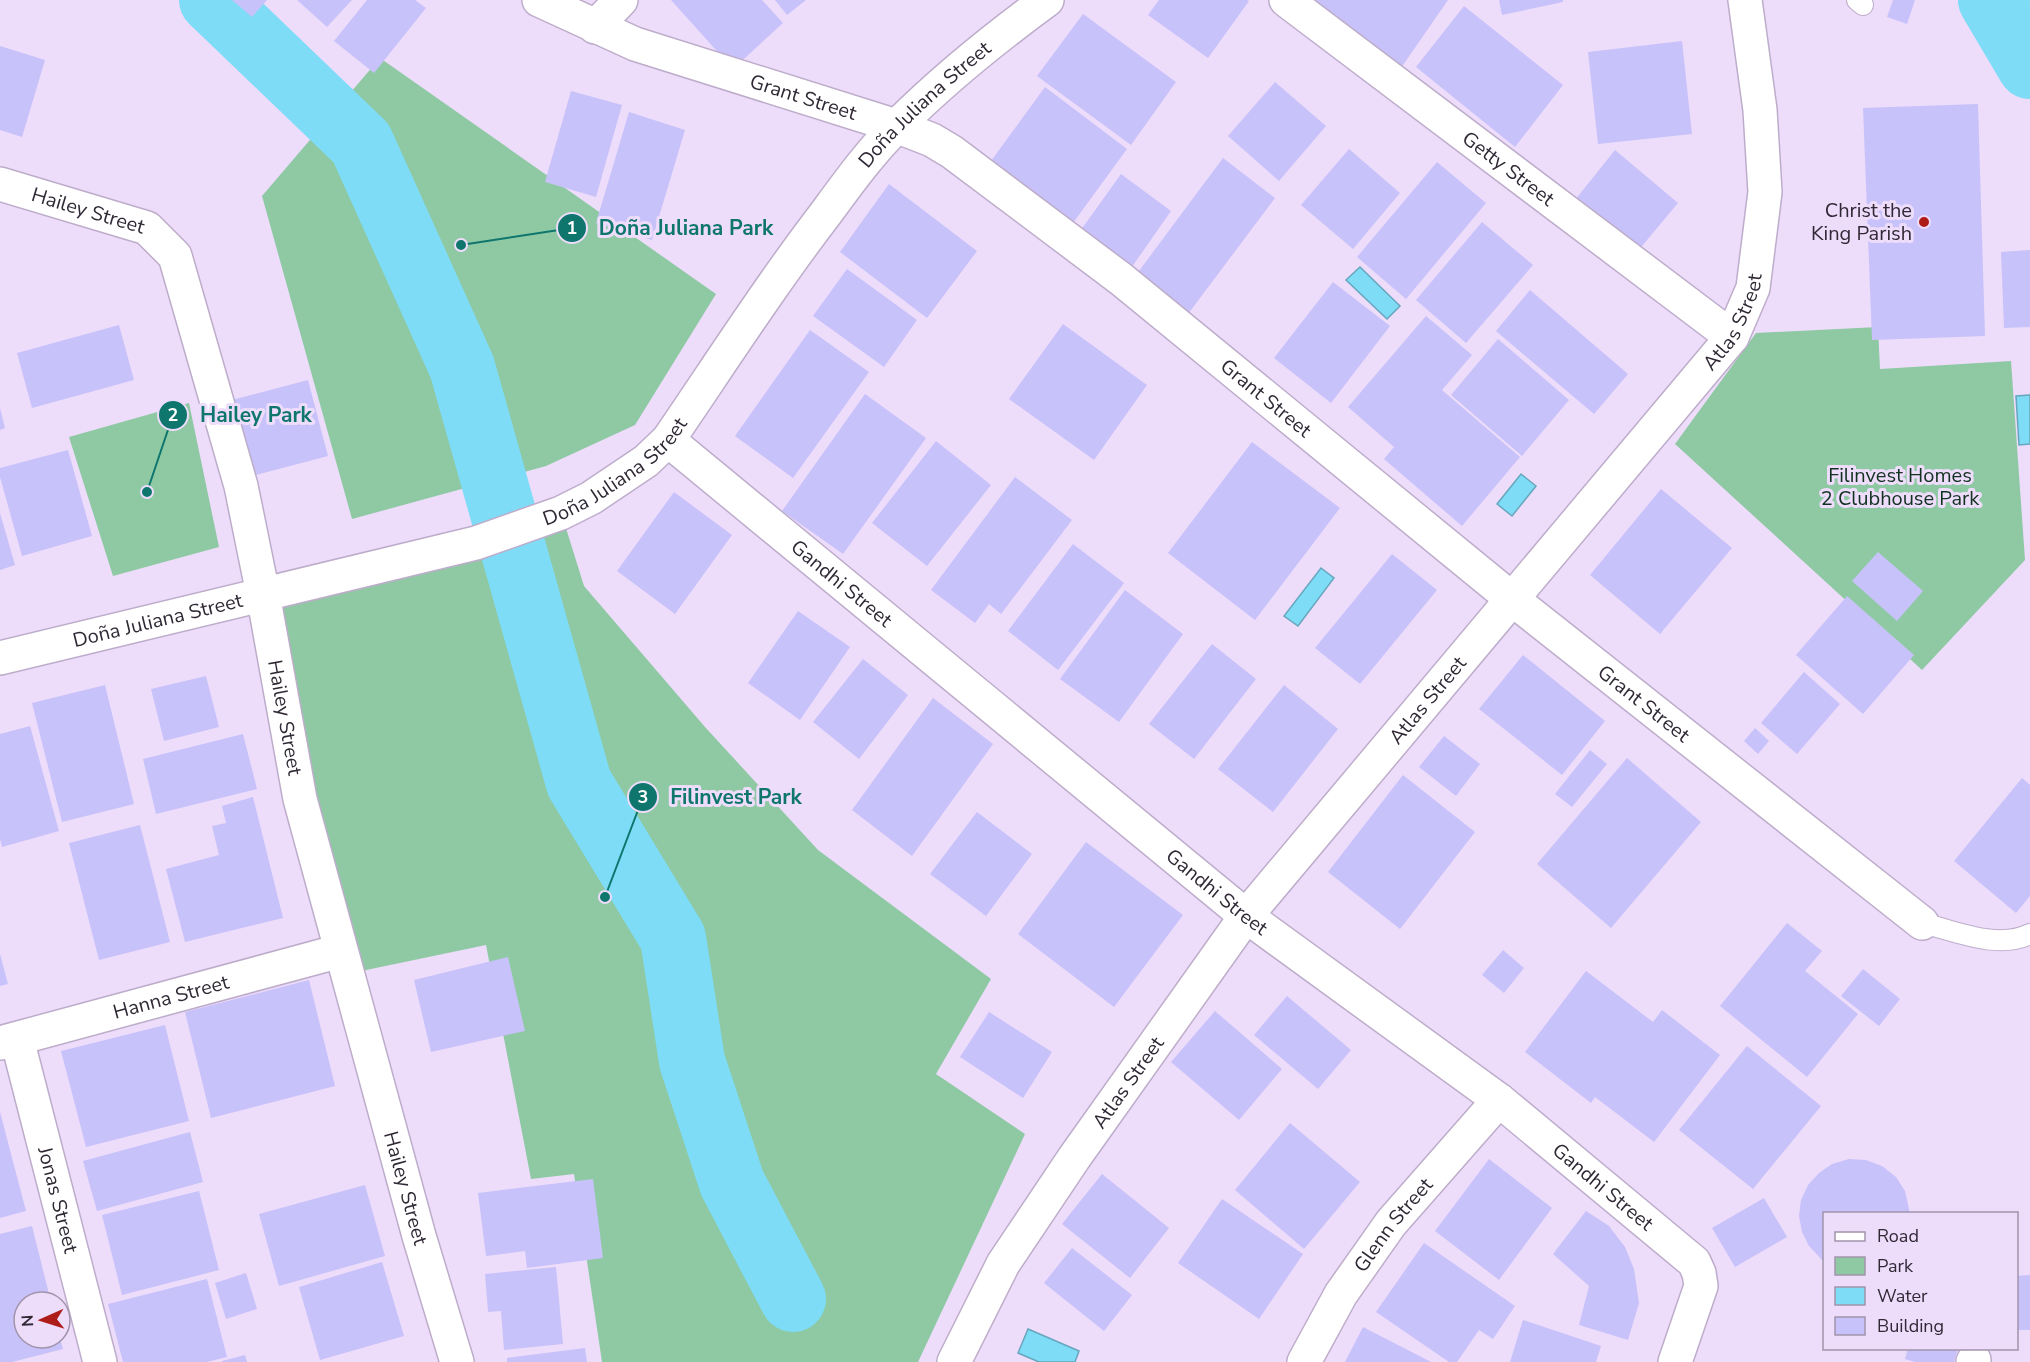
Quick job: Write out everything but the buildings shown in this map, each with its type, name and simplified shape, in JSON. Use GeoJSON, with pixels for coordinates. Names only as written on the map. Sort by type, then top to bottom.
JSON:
{"type":"FeatureCollection","features":[{"type":"Feature","properties":{"kind":"street","name":"Grant Street"},"geometry":{"type":"LineString","coordinates":[[539,0],[635,44],[896,126],[932,140],[952,152],[1121,279],[1512,599],[1922,923]]}},
{"type":"Feature","properties":{"kind":"street"},"geometry":{"type":"LineString","coordinates":[[595,27],[621,0]]}},
{"type":"Feature","properties":{"kind":"street","name":"Doña Juliana Street"},"geometry":{"type":"LineString","coordinates":[[0,658],[476,543],[561,513],[619,481],[646,461],[668,440],[794,254],[845,187],[896,126],[1001,34],[1047,0]]}},
{"type":"Feature","properties":{"kind":"street","name":"Getty Street"},"geometry":{"type":"LineString","coordinates":[[1286,0],[1732,337]]}},
{"type":"Feature","properties":{"kind":"street","name":"Atlas Street"},"geometry":{"type":"LineString","coordinates":[[954,1362],[1003,1264],[1074,1158],[1246,916],[1732,337],[1753,288],[1765,192],[1760,110],[1745,0]]}},
{"type":"Feature","properties":{"kind":"street","name":"Hailey Street"},"geometry":{"type":"LineString","coordinates":[[0,184],[147,228],[174,256],[241,486],[300,799],[419,1236],[457,1362]]}},
{"type":"Feature","properties":{"kind":"street","name":"Gandhi Street"},"geometry":{"type":"LineString","coordinates":[[668,440],[1246,916],[1499,1100],[1694,1262],[1701,1286],[1675,1362]]}},
{"type":"Feature","properties":{"kind":"street","name":"Hanna Street"},"geometry":{"type":"LineString","coordinates":[[9,1041],[340,951]]}},
{"type":"Feature","properties":{"kind":"street","name":"Jonas Street"},"geometry":{"type":"LineString","coordinates":[[9,1041],[100,1362]]}},
{"type":"Feature","properties":{"kind":"street","name":"Glenn Street"},"geometry":{"type":"LineString","coordinates":[[1304,1362],[1341,1294],[1391,1223],[1499,1100]]}},
{"type":"Feature","properties":{"kind":"lane"},"geometry":{"type":"LineString","coordinates":[[1922,923],[1986,939],[2019,939],[2030,934]]}},
{"type":"Feature","properties":{"kind":"green space"},"geometry":{"type":"Polygon","coordinates":[[[380,58],[716,294],[635,425],[546,466],[352,519],[262,196],[380,58]]]}},
{"type":"Feature","properties":{"kind":"green space","name":"Filinvest Homes 2 Clubhouse Park"},"geometry":{"type":"Polygon","coordinates":[[[1878,327],[1880,369],[2011,361],[2025,560],[1922,670],[1675,444],[1756,333],[1878,327]]]}},
{"type":"Feature","properties":{"kind":"green space"},"geometry":{"type":"Polygon","coordinates":[[[189,403],[219,547],[113,576],[69,437],[189,403]]]}},
{"type":"Feature","properties":{"kind":"green space"},"geometry":{"type":"Polygon","coordinates":[[[565,525],[584,586],[705,727],[818,850],[991,979],[936,1074],[1025,1134],[918,1362],[602,1362],[574,1174],[531,1179],[486,945],[347,974],[257,615],[565,525]]]}},
{"type":"Feature","properties":{"kind":"water"},"geometry":{"type":"Polygon","coordinates":[[[1360,267],[1400,306],[1387,319],[1346,280],[1360,267]]]}},
{"type":"Feature","properties":{"kind":"water"},"geometry":{"type":"Polygon","coordinates":[[[2030,395],[2030,444],[2019,445],[2016,396],[2030,395]]]}},
{"type":"Feature","properties":{"kind":"water"},"geometry":{"type":"Polygon","coordinates":[[[1521,474],[1536,486],[1512,516],[1497,504],[1521,474]]]}},
{"type":"Feature","properties":{"kind":"water"},"geometry":{"type":"Polygon","coordinates":[[[1321,568],[1334,578],[1298,626],[1284,616],[1321,568]]]}},
{"type":"Feature","properties":{"kind":"water"},"geometry":{"type":"Polygon","coordinates":[[[1028,1329],[1079,1351],[1075,1362],[1039,1362],[1018,1353],[1028,1329]]]}},
{"type":"Feature","properties":{"kind":"waterway"},"geometry":{"type":"LineString","coordinates":[[212,0],[361,143],[462,367],[579,783],[673,938],[692,1061],[732,1183],[793,1299]]}},
{"type":"Feature","properties":{"kind":"waterway"},"geometry":{"type":"LineString","coordinates":[[1991,0],[2030,66]]}},
{"type":"Feature","properties":{"kind":"place","name":"Christ the King Parish"},"geometry":{"type":"Point","coordinates":[1924,222]}},
{"type":"Feature","properties":{"kind":"place","name":"Doña Juliana Park"},"geometry":{"type":"Point","coordinates":[461,245]}},
{"type":"Feature","properties":{"kind":"place","name":"Hailey Park"},"geometry":{"type":"Point","coordinates":[147,492]}},
{"type":"Feature","properties":{"kind":"place","name":"Filinvest Park"},"geometry":{"type":"Point","coordinates":[605,897]}}]}
